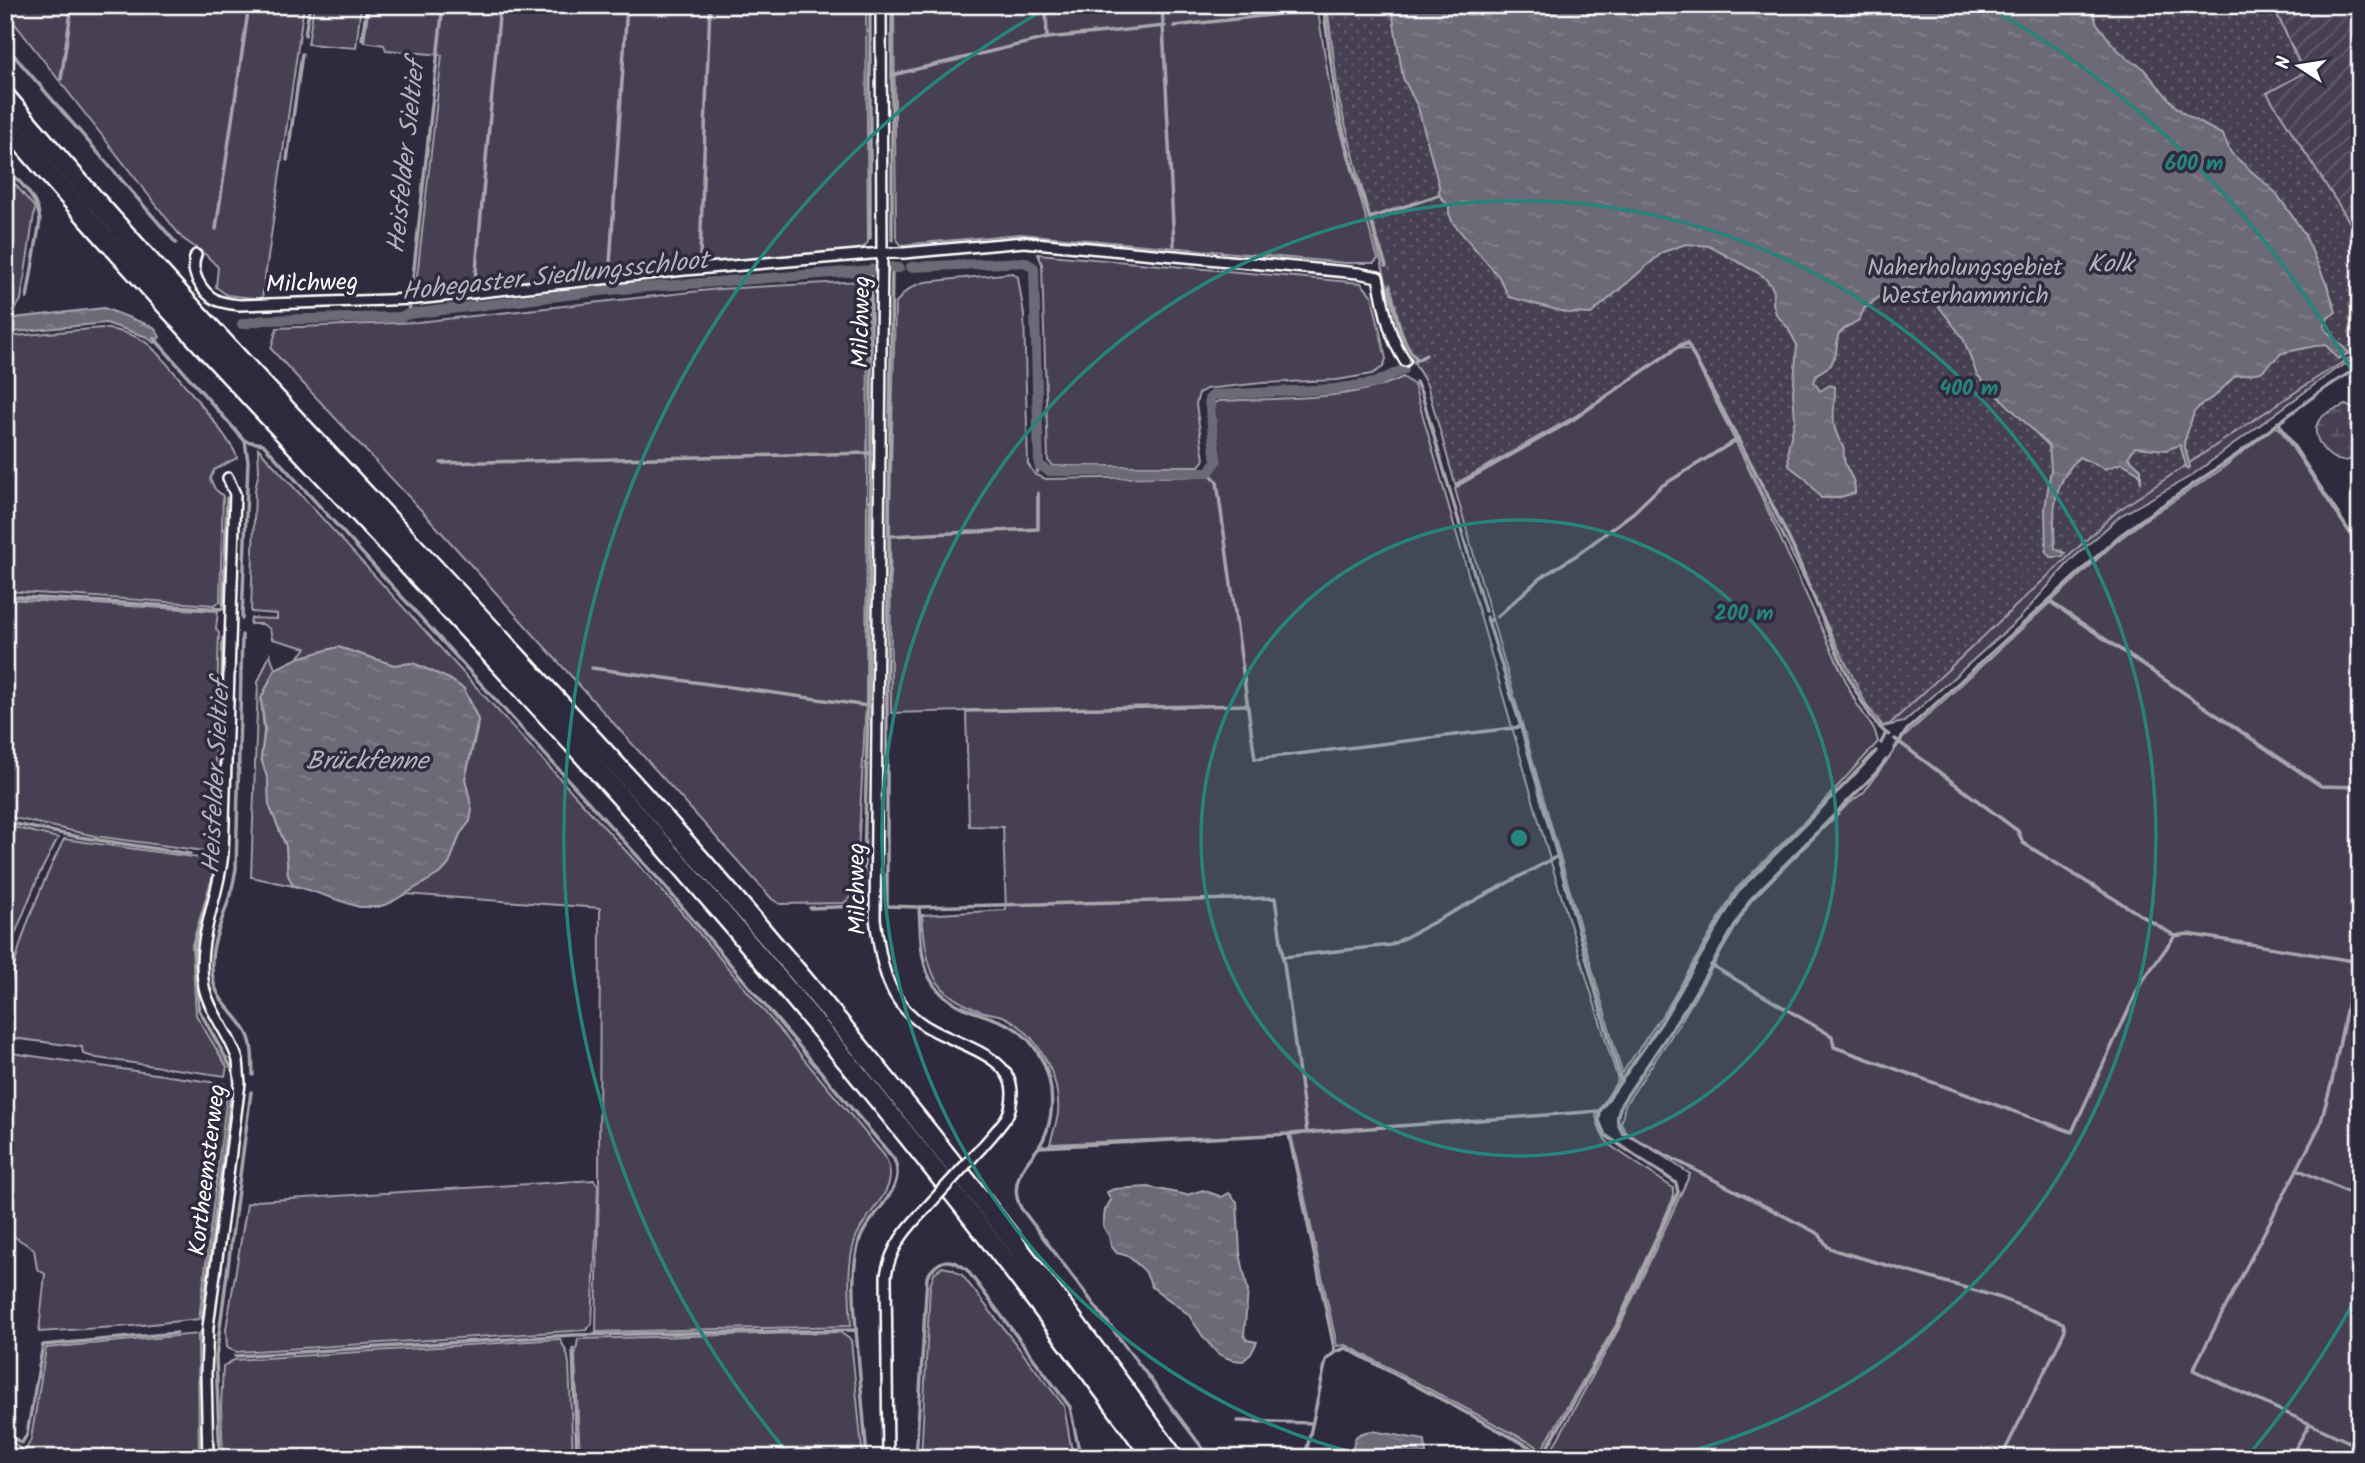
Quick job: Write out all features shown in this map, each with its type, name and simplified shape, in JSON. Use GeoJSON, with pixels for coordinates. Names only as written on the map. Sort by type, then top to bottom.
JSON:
{"type":"FeatureCollection","features":[{"type":"Feature","properties":{"kind":"highway"},"geometry":{"type":"LineString","coordinates":[[5,96],[163,275],[563,707],[744,910],[977,1194],[1174,1458]]}},
{"type":"Feature","properties":{"kind":"highway"},"geometry":{"type":"LineString","coordinates":[[5,123],[153,291],[585,757],[751,946],[942,1179],[1153,1458]]}},
{"type":"Feature","properties":{"kind":"street","name":"Milchweg"},"geometry":{"type":"LineString","coordinates":[[881,5],[882,253],[875,918],[878,950],[888,981],[907,1011],[930,1029],[992,1059],[1012,1084],[1012,1101],[1007,1116],[908,1228],[888,1261],[888,1458]]}},
{"type":"Feature","properties":{"kind":"street"},"geometry":{"type":"LineString","coordinates":[[882,253],[1024,242],[1378,277],[1389,329],[1405,361]]}},
{"type":"Feature","properties":{"kind":"street","name":"Milchweg"},"geometry":{"type":"LineString","coordinates":[[196,255],[193,260],[194,271],[201,287],[216,300],[239,305],[411,300],[685,270],[882,253]]}},
{"type":"Feature","properties":{"kind":"street","name":"Kortheemsterweg"},"geometry":{"type":"LineString","coordinates":[[208,1458],[208,1327],[240,1083],[238,1060],[212,1011],[202,967],[204,934],[221,878],[223,853],[235,494],[228,478]]}},
{"type":"Feature","properties":{"kind":"green space"},"geometry":{"type":"Polygon","coordinates":[[[5,5],[304,5],[262,299],[227,295],[216,287],[218,267],[182,238],[5,11],[5,5]]]}},
{"type":"Feature","properties":{"kind":"green space"},"geometry":{"type":"Polygon","coordinates":[[[314,5],[361,5],[356,48],[308,44],[314,5]]]}},
{"type":"Feature","properties":{"kind":"green space"},"geometry":{"type":"Polygon","coordinates":[[[369,5],[866,5],[868,242],[864,247],[851,251],[602,272],[415,294],[442,55],[386,50],[384,45],[364,42],[369,5]]]}},
{"type":"Feature","properties":{"kind":"green space"},"geometry":{"type":"Polygon","coordinates":[[[894,5],[1317,5],[1332,101],[1378,259],[1374,263],[1346,263],[1021,234],[901,245],[896,238],[894,5]]]}},
{"type":"Feature","properties":{"kind":"green space"},"geometry":{"type":"Polygon","coordinates":[[[1325,5],[1391,5],[1663,252],[2065,553],[2186,456],[2262,91],[2360,249],[2360,356],[2333,371],[2191,476],[2120,516],[2070,561],[2020,618],[1904,722],[1882,727],[1690,342],[1681,348],[1690,350],[1745,461],[1855,701],[1875,731],[1878,742],[1817,809],[1736,889],[1668,1007],[1622,1073],[1455,489],[1459,486],[1432,387],[1346,125],[1325,5]]]}},
{"type":"Feature","properties":{"kind":"green space","name":"Naherholungsgebiet Westerhammrich"},"geometry":{"type":"Polygon","coordinates":[[[1327,5],[2273,5],[2304,74],[2267,93],[2360,238],[2360,352],[2116,512],[1890,724],[1883,726],[1867,706],[1687,342],[1577,415],[1455,484],[1427,385],[1402,342],[1339,100],[1327,5]]]}},
{"type":"Feature","properties":{"kind":"green space"},"geometry":{"type":"Polygon","coordinates":[[[2273,5],[2360,5],[2360,238],[2267,93],[2304,73],[2273,5]]]}},
{"type":"Feature","properties":{"kind":"green space"},"geometry":{"type":"Polygon","coordinates":[[[5,172],[35,208],[21,300],[11,316],[5,317],[5,172]]]}},
{"type":"Feature","properties":{"kind":"green space"},"geometry":{"type":"Polygon","coordinates":[[[1038,254],[1361,283],[1372,296],[1386,359],[1383,367],[1372,374],[1337,380],[1262,383],[1206,389],[1199,393],[1196,404],[1204,460],[1199,466],[1054,466],[1048,461],[1042,264],[1038,254]]]}},
{"type":"Feature","properties":{"kind":"green space"},"geometry":{"type":"Polygon","coordinates":[[[1013,273],[1018,277],[1024,315],[1028,464],[1035,475],[1046,479],[1210,476],[1220,462],[1214,403],[1338,394],[1384,385],[1403,377],[1414,385],[1549,856],[1618,1080],[1596,1115],[1598,1125],[1610,1145],[1673,1188],[1673,1199],[1616,1325],[1542,1449],[1346,1345],[1337,1346],[1291,1134],[1050,1144],[1057,1117],[1058,1099],[1051,1071],[1037,1045],[1017,1024],[1005,1017],[963,1003],[944,990],[935,978],[927,956],[922,915],[1006,910],[1003,827],[969,826],[966,711],[891,713],[890,508],[895,305],[908,290],[925,282],[1013,273]]]}},
{"type":"Feature","properties":{"kind":"green space"},"geometry":{"type":"Polygon","coordinates":[[[862,281],[863,298],[868,299],[866,702],[856,892],[844,903],[780,904],[772,899],[434,524],[271,349],[277,328],[418,322],[719,289],[862,281]]]}},
{"type":"Feature","properties":{"kind":"green space"},"geometry":{"type":"Polygon","coordinates":[[[102,328],[132,336],[148,344],[212,419],[237,458],[214,470],[210,479],[215,489],[223,496],[220,602],[214,605],[5,591],[5,337],[102,328]]]}},
{"type":"Feature","properties":{"kind":"green space"},"geometry":{"type":"Polygon","coordinates":[[[2346,405],[2359,412],[2361,429],[2360,445],[2355,456],[2347,461],[2330,456],[2323,449],[2316,431],[2318,422],[2324,416],[2346,405]]]}},
{"type":"Feature","properties":{"kind":"green space"},"geometry":{"type":"Polygon","coordinates":[[[2274,427],[2279,428],[2360,549],[2360,1458],[1547,1458],[1619,1328],[1690,1174],[1625,1131],[1621,1124],[1625,1105],[1680,1023],[1751,901],[1846,806],[1864,792],[1904,737],[2116,542],[2219,471],[2274,427]]]}},
{"type":"Feature","properties":{"kind":"green space"},"geometry":{"type":"Polygon","coordinates":[[[258,448],[678,908],[884,1155],[889,1167],[887,1189],[860,1229],[850,1261],[851,1326],[596,1332],[600,908],[404,894],[442,872],[449,864],[460,834],[470,821],[470,800],[465,779],[478,720],[464,689],[413,663],[394,665],[338,647],[298,658],[306,648],[272,639],[270,629],[262,624],[250,624],[251,618],[277,619],[277,614],[251,612],[258,448]]]}},
{"type":"Feature","properties":{"kind":"green space"},"geometry":{"type":"Polygon","coordinates":[[[5,599],[218,611],[212,852],[95,836],[5,816],[5,599]]]}},
{"type":"Feature","properties":{"kind":"green space"},"geometry":{"type":"Polygon","coordinates":[[[270,654],[275,669],[261,699],[264,731],[261,758],[268,780],[269,804],[286,846],[288,875],[293,885],[307,889],[251,877],[258,682],[270,654]]]}},
{"type":"Feature","properties":{"kind":"green space"},"geometry":{"type":"Polygon","coordinates":[[[5,825],[58,838],[39,875],[5,959],[5,825]]]}},
{"type":"Feature","properties":{"kind":"green space"},"geometry":{"type":"Polygon","coordinates":[[[64,839],[214,860],[212,878],[192,945],[196,1015],[227,1067],[225,1076],[97,1058],[83,1054],[82,1047],[5,1037],[10,986],[23,935],[64,839]]]}},
{"type":"Feature","properties":{"kind":"green space"},"geometry":{"type":"Polygon","coordinates":[[[5,1052],[224,1084],[228,1088],[199,1319],[39,1332],[45,1274],[37,1269],[34,1249],[5,1231],[5,1052]]]}},
{"type":"Feature","properties":{"kind":"green space"},"geometry":{"type":"Polygon","coordinates":[[[594,1180],[598,1186],[592,1324],[586,1330],[237,1352],[227,1348],[226,1329],[247,1204],[256,1201],[594,1180]]]}},
{"type":"Feature","properties":{"kind":"green space"},"geometry":{"type":"Polygon","coordinates":[[[942,1267],[962,1275],[1064,1406],[1071,1446],[1079,1458],[921,1458],[930,1286],[934,1273],[942,1267]]]}},
{"type":"Feature","properties":{"kind":"green space"},"geometry":{"type":"Polygon","coordinates":[[[840,1332],[851,1340],[863,1458],[580,1458],[575,1356],[578,1339],[840,1332]]]}},
{"type":"Feature","properties":{"kind":"green space"},"geometry":{"type":"Polygon","coordinates":[[[198,1334],[199,1458],[5,1458],[5,1436],[25,1452],[31,1439],[46,1348],[198,1334]]]}},
{"type":"Feature","properties":{"kind":"green space"},"geometry":{"type":"Polygon","coordinates":[[[560,1339],[569,1363],[573,1458],[223,1458],[223,1366],[234,1360],[560,1339]]]}},
{"type":"Feature","properties":{"kind":"water","name":"Kolk"},"geometry":{"type":"Polygon","coordinates":[[[1391,5],[2091,5],[2096,22],[2114,46],[2129,60],[2142,67],[2186,115],[2223,135],[2231,153],[2276,193],[2304,233],[2329,290],[2336,312],[2328,318],[2324,327],[2349,353],[2338,359],[2325,344],[2282,353],[2261,372],[2235,376],[2194,412],[2184,443],[2190,467],[2187,469],[2180,445],[2166,450],[2135,447],[2128,457],[2141,469],[2141,483],[2139,473],[2122,463],[2105,469],[2079,457],[2063,478],[2054,511],[2055,549],[2065,553],[2063,557],[2051,557],[2046,552],[2045,508],[2051,469],[2049,446],[1977,375],[1963,338],[1930,295],[1911,288],[1897,289],[1883,294],[1864,309],[1859,320],[1838,335],[1836,353],[1831,365],[1817,374],[1814,382],[1820,391],[1830,385],[1835,387],[1834,425],[1855,486],[1855,493],[1837,498],[1821,498],[1806,479],[1789,466],[1788,449],[1795,419],[1793,393],[1797,345],[1776,314],[1774,292],[1762,275],[1709,246],[1686,244],[1663,252],[1591,314],[1568,313],[1509,297],[1499,277],[1453,223],[1449,206],[1439,195],[1418,107],[1403,78],[1391,5]]]}},
{"type":"Feature","properties":{"kind":"water"},"geometry":{"type":"Polygon","coordinates":[[[104,308],[154,327],[160,337],[154,343],[147,337],[106,323],[5,333],[5,319],[104,308]]]}},
{"type":"Feature","properties":{"kind":"water","name":"Brückfenne"},"geometry":{"type":"Polygon","coordinates":[[[338,647],[394,665],[413,663],[449,679],[464,689],[478,720],[465,779],[472,810],[470,821],[460,834],[449,864],[442,872],[390,903],[378,907],[359,907],[293,885],[288,875],[286,846],[269,805],[268,780],[261,758],[265,729],[261,699],[275,669],[298,658],[338,647]]]}},
{"type":"Feature","properties":{"kind":"water"},"geometry":{"type":"Polygon","coordinates":[[[1148,1187],[1187,1195],[1203,1190],[1222,1197],[1229,1193],[1237,1202],[1240,1253],[1248,1291],[1244,1335],[1247,1340],[1257,1342],[1251,1354],[1243,1361],[1218,1354],[1188,1314],[1152,1287],[1145,1271],[1111,1246],[1103,1226],[1105,1210],[1111,1200],[1107,1192],[1114,1189],[1148,1187]]]}},
{"type":"Feature","properties":{"kind":"water"},"geometry":{"type":"Polygon","coordinates":[[[1372,1431],[1425,1440],[1426,1454],[1420,1457],[1353,1458],[1355,1438],[1372,1431]]]}},
{"type":"Feature","properties":{"kind":"waterway"},"geometry":{"type":"LineString","coordinates":[[61,79],[72,5]]}},
{"type":"Feature","properties":{"kind":"waterway"},"geometry":{"type":"LineString","coordinates":[[216,229],[249,5]]}},
{"type":"Feature","properties":{"kind":"waterway"},"geometry":{"type":"LineString","coordinates":[[305,35],[310,5]]}},
{"type":"Feature","properties":{"kind":"waterway"},"geometry":{"type":"LineString","coordinates":[[362,40],[367,5]]}},
{"type":"Feature","properties":{"kind":"waterway","name":"Heisfelder Sieltief"},"geometry":{"type":"LineString","coordinates":[[409,314],[443,5]]}},
{"type":"Feature","properties":{"kind":"waterway"},"geometry":{"type":"LineString","coordinates":[[475,281],[500,5]]}},
{"type":"Feature","properties":{"kind":"waterway"},"geometry":{"type":"LineString","coordinates":[[610,264],[627,5]]}},
{"type":"Feature","properties":{"kind":"waterway"},"geometry":{"type":"LineString","coordinates":[[700,255],[710,5]]}},
{"type":"Feature","properties":{"kind":"waterway"},"geometry":{"type":"LineString","coordinates":[[870,5],[870,238]]}},
{"type":"Feature","properties":{"kind":"waterway"},"geometry":{"type":"LineString","coordinates":[[892,5],[892,240]]}},
{"type":"Feature","properties":{"kind":"waterway"},"geometry":{"type":"LineString","coordinates":[[1046,5],[1047,38]]}},
{"type":"Feature","properties":{"kind":"waterway"},"geometry":{"type":"LineString","coordinates":[[1162,5],[1174,245]]}},
{"type":"Feature","properties":{"kind":"waterway"},"geometry":{"type":"LineString","coordinates":[[1323,5],[1337,106],[1352,165],[1386,266]]}},
{"type":"Feature","properties":{"kind":"waterway"},"geometry":{"type":"LineString","coordinates":[[1174,26],[1323,9]]}},
{"type":"Feature","properties":{"kind":"waterway"},"geometry":{"type":"LineString","coordinates":[[892,75],[1047,38],[1165,26]]}},
{"type":"Feature","properties":{"kind":"waterway"},"geometry":{"type":"LineString","coordinates":[[5,45],[176,243]]}},
{"type":"Feature","properties":{"kind":"waterway"},"geometry":{"type":"LineString","coordinates":[[287,160],[302,54]]}},
{"type":"Feature","properties":{"kind":"waterway"},"geometry":{"type":"LineString","coordinates":[[5,166],[32,198],[39,212],[40,221],[27,298]]}},
{"type":"Feature","properties":{"kind":"waterway"},"geometry":{"type":"LineString","coordinates":[[1370,218],[1439,195]]}},
{"type":"Feature","properties":{"kind":"waterway","name":"Hohegaster Siedlungsschloot"},"geometry":{"type":"LineString","coordinates":[[911,267],[1025,262],[1034,268],[1039,465],[1049,471],[1209,472],[1216,462],[1209,399],[1214,395],[1334,389],[1375,383],[1404,369]]}},
{"type":"Feature","properties":{"kind":"waterway"},"geometry":{"type":"LineString","coordinates":[[892,264],[887,906],[917,907]]}},
{"type":"Feature","properties":{"kind":"waterway"},"geometry":{"type":"LineString","coordinates":[[871,266],[871,453]]}},
{"type":"Feature","properties":{"kind":"waterway","name":"Hohegaster Siedlungsschloot"},"geometry":{"type":"LineString","coordinates":[[890,268],[899,268]]}},
{"type":"Feature","properties":{"kind":"waterway","name":"Hohegaster Siedlungsschloot"},"geometry":{"type":"LineString","coordinates":[[242,324],[264,320],[400,317],[609,290],[873,270]]}},
{"type":"Feature","properties":{"kind":"waterway","name":"Hohegaster Siedlungsschloot"},"geometry":{"type":"LineString","coordinates":[[609,290],[610,283]]}},
{"type":"Feature","properties":{"kind":"waterway"},"geometry":{"type":"LineString","coordinates":[[1390,286],[1402,334],[1417,359]]}},
{"type":"Feature","properties":{"kind":"waterway","name":"Hohegaster Siedlungsschloot"},"geometry":{"type":"LineString","coordinates":[[475,299],[475,307]]}},
{"type":"Feature","properties":{"kind":"waterway","name":"Heisfelder Sieltief"},"geometry":{"type":"LineString","coordinates":[[154,338],[245,441],[248,461],[242,619]]}},
{"type":"Feature","properties":{"kind":"waterway"},"geometry":{"type":"LineString","coordinates":[[1456,486],[1571,421],[1682,344],[1688,345],[1791,543],[1848,677],[1876,723],[1889,735]]}},
{"type":"Feature","properties":{"kind":"waterway"},"geometry":{"type":"LineString","coordinates":[[1415,361],[1426,355]]}},
{"type":"Feature","properties":{"kind":"waterway"},"geometry":{"type":"LineString","coordinates":[[1895,748],[1907,730],[2117,538],[2326,388],[2360,367]]}},
{"type":"Feature","properties":{"kind":"waterway","name":"Hohegaster Siedlungsschloot"},"geometry":{"type":"LineString","coordinates":[[1405,368],[1406,372]]}},
{"type":"Feature","properties":{"kind":"waterway","name":"Hohegaster Siedlungsschloot"},"geometry":{"type":"LineString","coordinates":[[1416,382],[1485,611]]}},
{"type":"Feature","properties":{"kind":"waterway"},"geometry":{"type":"LineString","coordinates":[[2278,422],[2360,548]]}},
{"type":"Feature","properties":{"kind":"waterway","name":"Hohegaster Siedlungsschloot"},"geometry":{"type":"LineString","coordinates":[[1497,617],[1540,578],[1577,555],[1634,512],[1660,487],[1738,439]]}},
{"type":"Feature","properties":{"kind":"waterway"},"geometry":{"type":"LineString","coordinates":[[245,441],[263,444],[662,883],[894,1159],[897,1170],[892,1192],[863,1232],[856,1253],[856,1330]]}},
{"type":"Feature","properties":{"kind":"waterway"},"geometry":{"type":"LineString","coordinates":[[441,463],[871,453],[868,706]]}},
{"type":"Feature","properties":{"kind":"waterway","name":"Hohegaster Siedlungsschloot"},"geometry":{"type":"LineString","coordinates":[[1037,472],[1039,465]]}},
{"type":"Feature","properties":{"kind":"waterway"},"geometry":{"type":"LineString","coordinates":[[1209,472],[1217,482],[1255,759],[1521,727],[1488,621]]}},
{"type":"Feature","properties":{"kind":"waterway"},"geometry":{"type":"LineString","coordinates":[[888,536],[1038,529],[1038,493]]}},
{"type":"Feature","properties":{"kind":"waterway"},"geometry":{"type":"LineString","coordinates":[[5,596],[223,609],[227,498]]}},
{"type":"Feature","properties":{"kind":"waterway"},"geometry":{"type":"LineString","coordinates":[[2049,601],[2321,786],[2360,787]]}},
{"type":"Feature","properties":{"kind":"waterway","name":"Hohegaster Siedlungsschloot"},"geometry":{"type":"LineString","coordinates":[[1487,617],[1488,621],[1491,620]]}},
{"type":"Feature","properties":{"kind":"waterway","name":"Heisfelder Sieltief"},"geometry":{"type":"LineString","coordinates":[[242,635],[236,869],[213,949],[212,971],[219,996],[247,1033],[252,1050],[253,1075]]}},
{"type":"Feature","properties":{"kind":"waterway"},"geometry":{"type":"LineString","coordinates":[[223,638],[217,858],[214,879],[194,945],[199,1010],[232,1069]]}},
{"type":"Feature","properties":{"kind":"waterway"},"geometry":{"type":"LineString","coordinates":[[592,668],[868,706],[863,906],[810,908]]}},
{"type":"Feature","properties":{"kind":"waterway"},"geometry":{"type":"LineString","coordinates":[[966,711],[1248,705]]}},
{"type":"Feature","properties":{"kind":"waterway"},"geometry":{"type":"LineString","coordinates":[[1521,727],[1621,1081]]}},
{"type":"Feature","properties":{"kind":"waterway"},"geometry":{"type":"LineString","coordinates":[[1881,743],[1886,733]]}},
{"type":"Feature","properties":{"kind":"waterway","name":"Hohegaster Siedlungsschloot"},"geometry":{"type":"LineString","coordinates":[[1895,739],[2018,831],[2023,843],[2175,936],[2188,934],[2360,962]]}},
{"type":"Feature","properties":{"kind":"waterway"},"geometry":{"type":"LineString","coordinates":[[1541,1458],[1618,1325],[1678,1192],[1676,1183],[1605,1135],[1599,1121],[1600,1111],[1661,1023],[1738,891],[1876,751]]}},
{"type":"Feature","properties":{"kind":"waterway"},"geometry":{"type":"LineString","coordinates":[[1886,760],[1751,899],[1688,1005],[1622,1103],[1618,1122],[1623,1133],[1819,1234],[1828,1247],[2001,1298],[2063,1323],[2065,1330],[2001,1458]]}},
{"type":"Feature","properties":{"kind":"waterway"},"geometry":{"type":"LineString","coordinates":[[5,822],[79,837],[190,854]]}},
{"type":"Feature","properties":{"kind":"waterway"},"geometry":{"type":"LineString","coordinates":[[203,856],[217,858]]}},
{"type":"Feature","properties":{"kind":"waterway"},"geometry":{"type":"LineString","coordinates":[[1283,957],[1391,945],[1558,856]]}},
{"type":"Feature","properties":{"kind":"waterway"},"geometry":{"type":"LineString","coordinates":[[1039,1147],[1051,1115],[1052,1097],[1044,1063],[1035,1048],[1009,1025],[959,1006],[934,985],[923,958],[919,907],[1275,898],[1307,1133]]}},
{"type":"Feature","properties":{"kind":"waterway"},"geometry":{"type":"LineString","coordinates":[[1711,965],[1832,1036],[1834,1047],[2072,1132],[2141,983],[2175,936]]}},
{"type":"Feature","properties":{"kind":"waterway"},"geometry":{"type":"LineString","coordinates":[[2360,941],[2332,1081],[2320,1125],[2193,1370],[2360,1447]]}},
{"type":"Feature","properties":{"kind":"waterway","name":"Heisfelder Sieltief"},"geometry":{"type":"LineString","coordinates":[[220,1458],[216,1357],[251,1092]]}},
{"type":"Feature","properties":{"kind":"waterway"},"geometry":{"type":"LineString","coordinates":[[202,1318],[231,1093]]}},
{"type":"Feature","properties":{"kind":"waterway"},"geometry":{"type":"LineString","coordinates":[[1210,1458],[1021,1208],[1017,1199],[1017,1183],[1023,1168],[1039,1147],[1289,1134],[1600,1111]]}},
{"type":"Feature","properties":{"kind":"waterway"},"geometry":{"type":"LineString","coordinates":[[1289,1135],[1335,1352]]}},
{"type":"Feature","properties":{"kind":"waterway"},"geometry":{"type":"LineString","coordinates":[[2297,1169],[2360,1198]]}},
{"type":"Feature","properties":{"kind":"waterway"},"geometry":{"type":"LineString","coordinates":[[916,1458],[927,1277],[936,1266],[945,1261],[967,1270],[1070,1407],[1078,1446],[1086,1458]]}},
{"type":"Feature","properties":{"kind":"waterway"},"geometry":{"type":"LineString","coordinates":[[235,1356],[573,1335],[856,1330],[867,1458]]}},
{"type":"Feature","properties":{"kind":"waterway"},"geometry":{"type":"LineString","coordinates":[[201,1332],[202,1458]]}},
{"type":"Feature","properties":{"kind":"waterway"},"geometry":{"type":"LineString","coordinates":[[5,1433],[22,1443],[27,1434],[43,1345],[177,1333]]}},
{"type":"Feature","properties":{"kind":"waterway"},"geometry":{"type":"LineString","coordinates":[[1305,1458],[1326,1360],[1335,1352],[1346,1348],[1543,1454]]}},
{"type":"Feature","properties":{"kind":"waterway"},"geometry":{"type":"LineString","coordinates":[[573,1349],[577,1458]]}},
{"type":"Feature","properties":{"kind":"waterway"},"geometry":{"type":"LineString","coordinates":[[1238,1421],[1312,1423]]}},
{"type":"Feature","properties":{"kind":"waterway"},"geometry":{"type":"LineString","coordinates":[[2290,1458],[2309,1425]]}}]}
